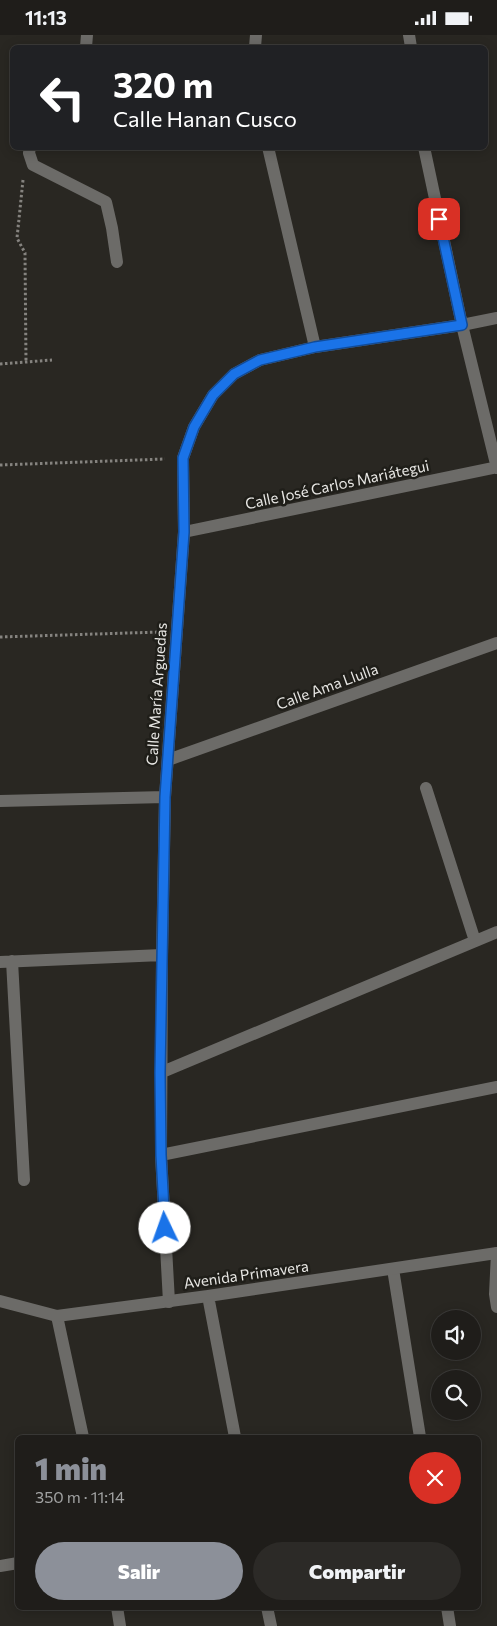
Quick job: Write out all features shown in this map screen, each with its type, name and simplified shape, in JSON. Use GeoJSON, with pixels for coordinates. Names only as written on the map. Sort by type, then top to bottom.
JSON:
{"type":"FeatureCollection","features":[{"type":"Feature","properties":{"kind":"street"},"geometry":{"type":"LineString","coordinates":[[29,150],[28,153],[33,165],[89,192],[106,203],[112,228],[116,262]]}},
{"type":"Feature","properties":{"kind":"street"},"geometry":{"type":"LineString","coordinates":[[269,150],[315,347]]}},
{"type":"Feature","properties":{"kind":"street"},"geometry":{"type":"LineString","coordinates":[[425,150],[462,325],[497,467]]}},
{"type":"Feature","properties":{"kind":"street","name":"Calle María Arguedas"},"geometry":{"type":"LineString","coordinates":[[168,1302],[161,1155],[162,955],[165,797],[184,532],[183,458],[194,427],[213,395],[234,374],[260,360],[315,347],[497,318]]}},
{"type":"Feature","properties":{"kind":"street","name":"Calle José Carlos Mariátegui"},"geometry":{"type":"LineString","coordinates":[[184,532],[497,467]]}},
{"type":"Feature","properties":{"kind":"street","name":"Calle Ama Llulla"},"geometry":{"type":"LineString","coordinates":[[168,760],[497,643]]}},
{"type":"Feature","properties":{"kind":"street"},"geometry":{"type":"LineString","coordinates":[[426,788],[475,941]]}},
{"type":"Feature","properties":{"kind":"street"},"geometry":{"type":"LineString","coordinates":[[0,801],[165,797]]}},
{"type":"Feature","properties":{"kind":"street"},"geometry":{"type":"LineString","coordinates":[[160,1073],[497,932]]}},
{"type":"Feature","properties":{"kind":"street"},"geometry":{"type":"LineString","coordinates":[[24,1180],[6,961],[162,955]]}},
{"type":"Feature","properties":{"kind":"street"},"geometry":{"type":"LineString","coordinates":[[161,1155],[497,1087]]}},
{"type":"Feature","properties":{"kind":"street"},"geometry":{"type":"LineString","coordinates":[[497,1253],[495,1294],[497,1307]]}},
{"type":"Feature","properties":{"kind":"street","name":"Avenida Primavera"},"geometry":{"type":"LineString","coordinates":[[0,1301],[57,1316],[168,1302],[497,1253]]}},
{"type":"Feature","properties":{"kind":"street"},"geometry":{"type":"LineString","coordinates":[[393,1269],[420,1435]]}},
{"type":"Feature","properties":{"kind":"street"},"geometry":{"type":"LineString","coordinates":[[208,1296],[235,1435]]}},
{"type":"Feature","properties":{"kind":"street"},"geometry":{"type":"LineString","coordinates":[[57,1316],[83,1435]]}},
{"type":"Feature","properties":{"kind":"street"},"geometry":{"type":"LineString","coordinates":[[0,1566],[15,1564]]}},
{"type":"Feature","properties":{"kind":"street"},"geometry":{"type":"LineString","coordinates":[[117,1610],[120,1626]]}},
{"type":"Feature","properties":{"kind":"street"},"geometry":{"type":"LineString","coordinates":[[268,1610],[271,1626]]}},
{"type":"Feature","properties":{"kind":"street"},"geometry":{"type":"LineString","coordinates":[[447,1610],[450,1626]]}},
{"type":"Feature","properties":{"kind":"path"},"geometry":{"type":"LineString","coordinates":[[23,180],[17,238],[24,253],[26,362]]}},
{"type":"Feature","properties":{"kind":"path"},"geometry":{"type":"LineString","coordinates":[[0,364],[52,360]]}},
{"type":"Feature","properties":{"kind":"path"},"geometry":{"type":"LineString","coordinates":[[0,465],[183,458]]}},
{"type":"Feature","properties":{"kind":"path"},"geometry":{"type":"LineString","coordinates":[[0,637],[176,632]]}},
{"type":"Feature","properties":{"kind":"route"},"geometry":{"type":"LineString","coordinates":[[165,1228],[161,1155],[160,1073],[165,797],[184,532],[183,458],[194,427],[213,395],[234,374],[260,360],[315,347],[462,325],[439,219]]}}]}
